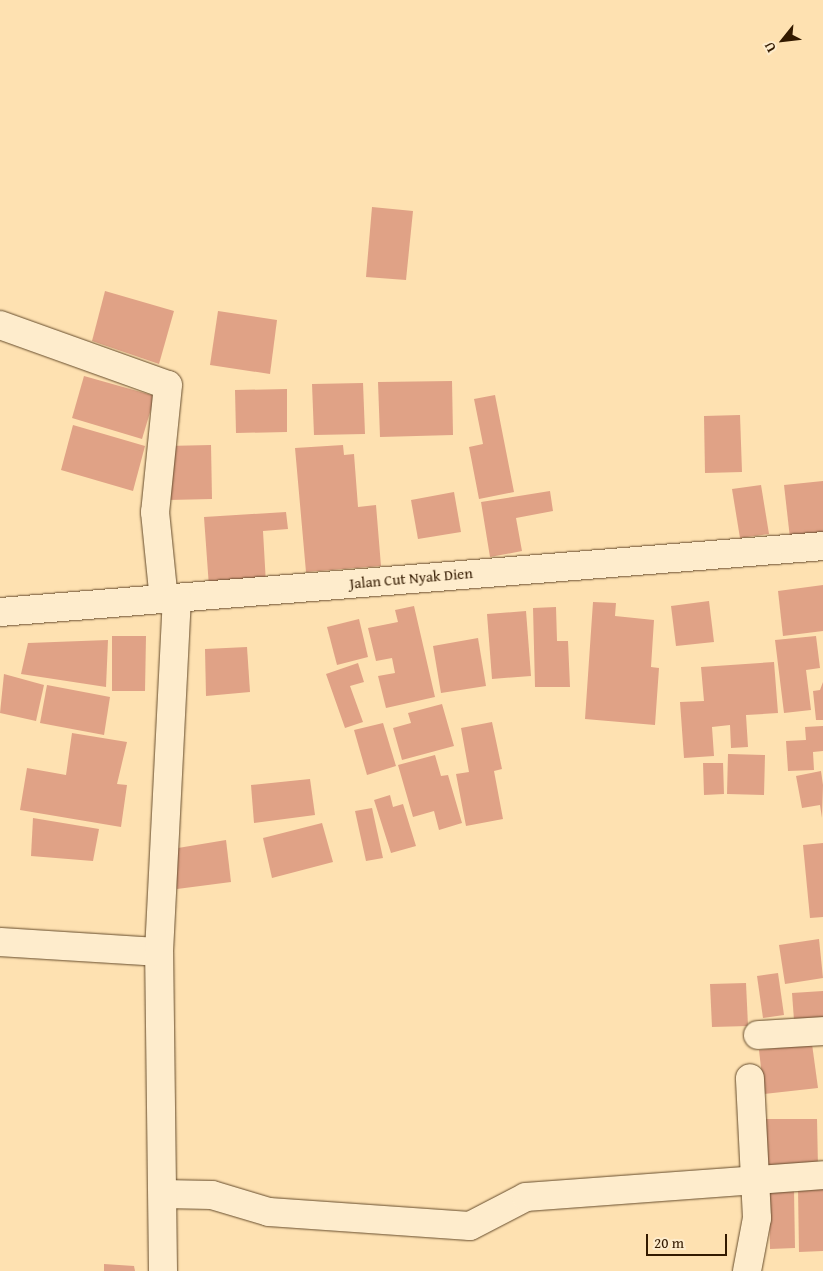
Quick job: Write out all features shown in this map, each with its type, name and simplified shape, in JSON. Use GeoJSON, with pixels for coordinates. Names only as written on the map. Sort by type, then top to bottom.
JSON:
{"type":"FeatureCollection","features":[{"type":"Feature","properties":{"kind":"street"},"geometry":{"type":"LineString","coordinates":[[0,325],[168,386],[155,512],[171,599],[159,952],[163,1271]]}},
{"type":"Feature","properties":{"kind":"street","name":"Jalan Cut Nyak Dien"},"geometry":{"type":"LineString","coordinates":[[0,612],[823,546]]}},
{"type":"Feature","properties":{"kind":"street"},"geometry":{"type":"LineString","coordinates":[[0,942],[159,952]]}},
{"type":"Feature","properties":{"kind":"street"},"geometry":{"type":"LineString","coordinates":[[758,1035],[823,1031]]}},
{"type":"Feature","properties":{"kind":"street"},"geometry":{"type":"LineString","coordinates":[[747,1271],[757,1218],[750,1078]]}},
{"type":"Feature","properties":{"kind":"street"},"geometry":{"type":"LineString","coordinates":[[163,1194],[212,1195],[269,1212],[446,1227],[486,1221],[526,1197],[755,1182],[823,1175]]}},
{"type":"Feature","properties":{"kind":"building"},"geometry":{"type":"Polygon","coordinates":[[[372,207],[413,211],[406,280],[366,277],[372,207]]]}},
{"type":"Feature","properties":{"kind":"building"},"geometry":{"type":"Polygon","coordinates":[[[105,291],[174,311],[159,364],[92,341],[105,291]]]}},
{"type":"Feature","properties":{"kind":"building"},"geometry":{"type":"Polygon","coordinates":[[[218,311],[277,320],[270,374],[210,365],[218,311]]]}},
{"type":"Feature","properties":{"kind":"building"},"geometry":{"type":"Polygon","coordinates":[[[84,376],[155,396],[142,439],[72,418],[84,376]]]}},
{"type":"Feature","properties":{"kind":"building"},"geometry":{"type":"Polygon","coordinates":[[[452,381],[453,435],[380,437],[378,382],[452,381]]]}},
{"type":"Feature","properties":{"kind":"building"},"geometry":{"type":"Polygon","coordinates":[[[363,383],[365,434],[314,435],[312,384],[363,383]]]}},
{"type":"Feature","properties":{"kind":"building"},"geometry":{"type":"Polygon","coordinates":[[[287,389],[287,432],[236,433],[235,390],[287,389]]]}},
{"type":"Feature","properties":{"kind":"building"},"geometry":{"type":"Polygon","coordinates":[[[495,395],[514,492],[479,499],[469,447],[483,444],[474,399],[495,395]]]}},
{"type":"Feature","properties":{"kind":"building"},"geometry":{"type":"Polygon","coordinates":[[[740,415],[742,472],[705,473],[704,416],[740,415]]]}},
{"type":"Feature","properties":{"kind":"building"},"geometry":{"type":"Polygon","coordinates":[[[73,425],[145,446],[133,491],[61,470],[73,425]]]}},
{"type":"Feature","properties":{"kind":"building"},"geometry":{"type":"Polygon","coordinates":[[[211,445],[212,499],[168,500],[166,446],[211,445]]]}},
{"type":"Feature","properties":{"kind":"building"},"geometry":{"type":"Polygon","coordinates":[[[343,445],[344,455],[354,454],[358,507],[376,505],[381,566],[306,572],[295,448],[343,445]]]}},
{"type":"Feature","properties":{"kind":"building"},"geometry":{"type":"Polygon","coordinates":[[[823,481],[823,540],[791,547],[784,485],[823,481]]]}},
{"type":"Feature","properties":{"kind":"building"},"geometry":{"type":"Polygon","coordinates":[[[761,485],[769,534],[740,538],[732,489],[761,485]]]}},
{"type":"Feature","properties":{"kind":"building"},"geometry":{"type":"Polygon","coordinates":[[[550,491],[553,511],[516,518],[522,551],[490,557],[481,502],[550,491]]]}},
{"type":"Feature","properties":{"kind":"building"},"geometry":{"type":"Polygon","coordinates":[[[454,492],[461,532],[418,539],[411,500],[454,492]]]}},
{"type":"Feature","properties":{"kind":"building"},"geometry":{"type":"Polygon","coordinates":[[[286,512],[288,529],[263,531],[266,584],[209,587],[204,517],[286,512]]]}},
{"type":"Feature","properties":{"kind":"building"},"geometry":{"type":"Polygon","coordinates":[[[823,585],[823,631],[783,636],[778,591],[823,585]]]}},
{"type":"Feature","properties":{"kind":"building"},"geometry":{"type":"Polygon","coordinates":[[[709,601],[714,642],[676,646],[671,606],[709,601]]]}},
{"type":"Feature","properties":{"kind":"building"},"geometry":{"type":"Polygon","coordinates":[[[593,602],[616,603],[615,616],[654,620],[651,667],[659,668],[655,725],[585,719],[593,602]]]}},
{"type":"Feature","properties":{"kind":"building"},"geometry":{"type":"Polygon","coordinates":[[[414,606],[435,697],[386,708],[378,676],[395,673],[392,658],[376,661],[368,628],[398,622],[395,610],[414,606]]]}},
{"type":"Feature","properties":{"kind":"building"},"geometry":{"type":"Polygon","coordinates":[[[556,607],[557,641],[568,641],[570,687],[535,687],[533,608],[556,607]]]}},
{"type":"Feature","properties":{"kind":"building"},"geometry":{"type":"Polygon","coordinates":[[[526,611],[531,676],[492,679],[487,614],[526,611]]]}},
{"type":"Feature","properties":{"kind":"building"},"geometry":{"type":"Polygon","coordinates":[[[359,619],[368,657],[337,665],[327,627],[359,619]]]}},
{"type":"Feature","properties":{"kind":"building"},"geometry":{"type":"Polygon","coordinates":[[[112,636],[146,636],[145,691],[112,691],[112,636]]]}},
{"type":"Feature","properties":{"kind":"building"},"geometry":{"type":"Polygon","coordinates":[[[816,636],[820,668],[806,670],[811,710],[784,713],[775,640],[816,636]]]}},
{"type":"Feature","properties":{"kind":"building"},"geometry":{"type":"Polygon","coordinates":[[[478,638],[486,686],[441,693],[433,646],[478,638]]]}},
{"type":"Feature","properties":{"kind":"building"},"geometry":{"type":"Polygon","coordinates":[[[108,640],[106,687],[21,674],[28,643],[108,640]]]}},
{"type":"Feature","properties":{"kind":"building"},"geometry":{"type":"Polygon","coordinates":[[[247,647],[250,692],[206,696],[205,649],[247,647]]]}},
{"type":"Feature","properties":{"kind":"building"},"geometry":{"type":"Polygon","coordinates":[[[774,662],[778,713],[746,715],[748,747],[731,748],[730,725],[712,727],[714,756],[684,758],[680,702],[704,701],[701,667],[774,662]]]}},
{"type":"Feature","properties":{"kind":"building"},"geometry":{"type":"Polygon","coordinates":[[[358,663],[364,682],[350,686],[363,722],[345,728],[326,674],[358,663]]]}},
{"type":"Feature","properties":{"kind":"building"},"geometry":{"type":"Polygon","coordinates":[[[4,674],[44,685],[36,721],[0,713],[4,674]]]}},
{"type":"Feature","properties":{"kind":"building"},"geometry":{"type":"Polygon","coordinates":[[[823,682],[823,720],[816,720],[813,691],[820,690],[823,682]]]}},
{"type":"Feature","properties":{"kind":"building"},"geometry":{"type":"Polygon","coordinates":[[[47,685],[110,697],[104,735],[40,723],[47,685]]]}},
{"type":"Feature","properties":{"kind":"building"},"geometry":{"type":"Polygon","coordinates":[[[442,704],[454,746],[402,760],[393,728],[411,723],[408,713],[442,704]]]}},
{"type":"Feature","properties":{"kind":"building"},"geometry":{"type":"Polygon","coordinates":[[[492,722],[502,769],[494,771],[503,819],[466,826],[456,774],[469,772],[461,728],[492,722]]]}},
{"type":"Feature","properties":{"kind":"building"},"geometry":{"type":"Polygon","coordinates":[[[383,723],[396,766],[367,775],[354,730],[383,723]]]}},
{"type":"Feature","properties":{"kind":"building"},"geometry":{"type":"Polygon","coordinates":[[[823,726],[823,751],[813,752],[814,770],[788,771],[786,741],[806,740],[805,727],[823,726]]]}},
{"type":"Feature","properties":{"kind":"building"},"geometry":{"type":"Polygon","coordinates":[[[72,733],[127,742],[117,784],[127,785],[121,827],[20,810],[27,768],[66,775],[72,733]]]}},
{"type":"Feature","properties":{"kind":"building"},"geometry":{"type":"Polygon","coordinates":[[[728,754],[765,755],[764,795],[727,794],[728,754]]]}},
{"type":"Feature","properties":{"kind":"building"},"geometry":{"type":"Polygon","coordinates":[[[435,755],[441,776],[448,775],[462,823],[439,830],[434,811],[413,817],[398,765],[435,755]]]}},
{"type":"Feature","properties":{"kind":"building"},"geometry":{"type":"Polygon","coordinates":[[[703,763],[723,763],[724,794],[704,795],[703,763]]]}},
{"type":"Feature","properties":{"kind":"building"},"geometry":{"type":"Polygon","coordinates":[[[821,771],[823,785],[822,818],[820,805],[802,808],[796,776],[821,771]]]}},
{"type":"Feature","properties":{"kind":"building"},"geometry":{"type":"Polygon","coordinates":[[[310,779],[315,815],[254,823],[251,785],[310,779]]]}},
{"type":"Feature","properties":{"kind":"building"},"geometry":{"type":"Polygon","coordinates":[[[390,795],[393,807],[403,804],[416,846],[391,853],[374,800],[390,795]]]}},
{"type":"Feature","properties":{"kind":"building"},"geometry":{"type":"Polygon","coordinates":[[[372,808],[383,858],[366,861],[355,811],[372,808]]]}},
{"type":"Feature","properties":{"kind":"building"},"geometry":{"type":"Polygon","coordinates":[[[33,818],[99,829],[93,861],[31,856],[33,818]]]}},
{"type":"Feature","properties":{"kind":"building"},"geometry":{"type":"Polygon","coordinates":[[[322,823],[333,862],[272,878],[263,838],[322,823]]]}},
{"type":"Feature","properties":{"kind":"building"},"geometry":{"type":"Polygon","coordinates":[[[226,840],[231,882],[177,889],[172,849],[226,840]]]}},
{"type":"Feature","properties":{"kind":"building"},"geometry":{"type":"Polygon","coordinates":[[[823,843],[823,917],[810,918],[803,845],[823,843]]]}},
{"type":"Feature","properties":{"kind":"building"},"geometry":{"type":"Polygon","coordinates":[[[819,939],[823,978],[785,984],[779,945],[819,939]]]}},
{"type":"Feature","properties":{"kind":"building"},"geometry":{"type":"Polygon","coordinates":[[[778,973],[784,1015],[763,1018],[757,976],[778,973]]]}},
{"type":"Feature","properties":{"kind":"building"},"geometry":{"type":"Polygon","coordinates":[[[746,983],[748,1026],[712,1027],[710,984],[746,983]]]}},
{"type":"Feature","properties":{"kind":"building"},"geometry":{"type":"Polygon","coordinates":[[[823,991],[823,1018],[794,1020],[792,993],[823,991]]]}},
{"type":"Feature","properties":{"kind":"building"},"geometry":{"type":"Polygon","coordinates":[[[812,1044],[818,1088],[764,1094],[759,1050],[812,1044]]]}},
{"type":"Feature","properties":{"kind":"building"},"geometry":{"type":"Polygon","coordinates":[[[761,1119],[817,1119],[818,1167],[761,1171],[761,1119]]]}},
{"type":"Feature","properties":{"kind":"building"},"geometry":{"type":"Polygon","coordinates":[[[823,1188],[823,1251],[799,1252],[798,1189],[823,1188]]]}},
{"type":"Feature","properties":{"kind":"building"},"geometry":{"type":"Polygon","coordinates":[[[794,1191],[795,1248],[770,1249],[769,1192],[794,1191]]]}},
{"type":"Feature","properties":{"kind":"building"},"geometry":{"type":"Polygon","coordinates":[[[104,1264],[134,1266],[135,1271],[104,1271],[104,1264]]]}}]}
